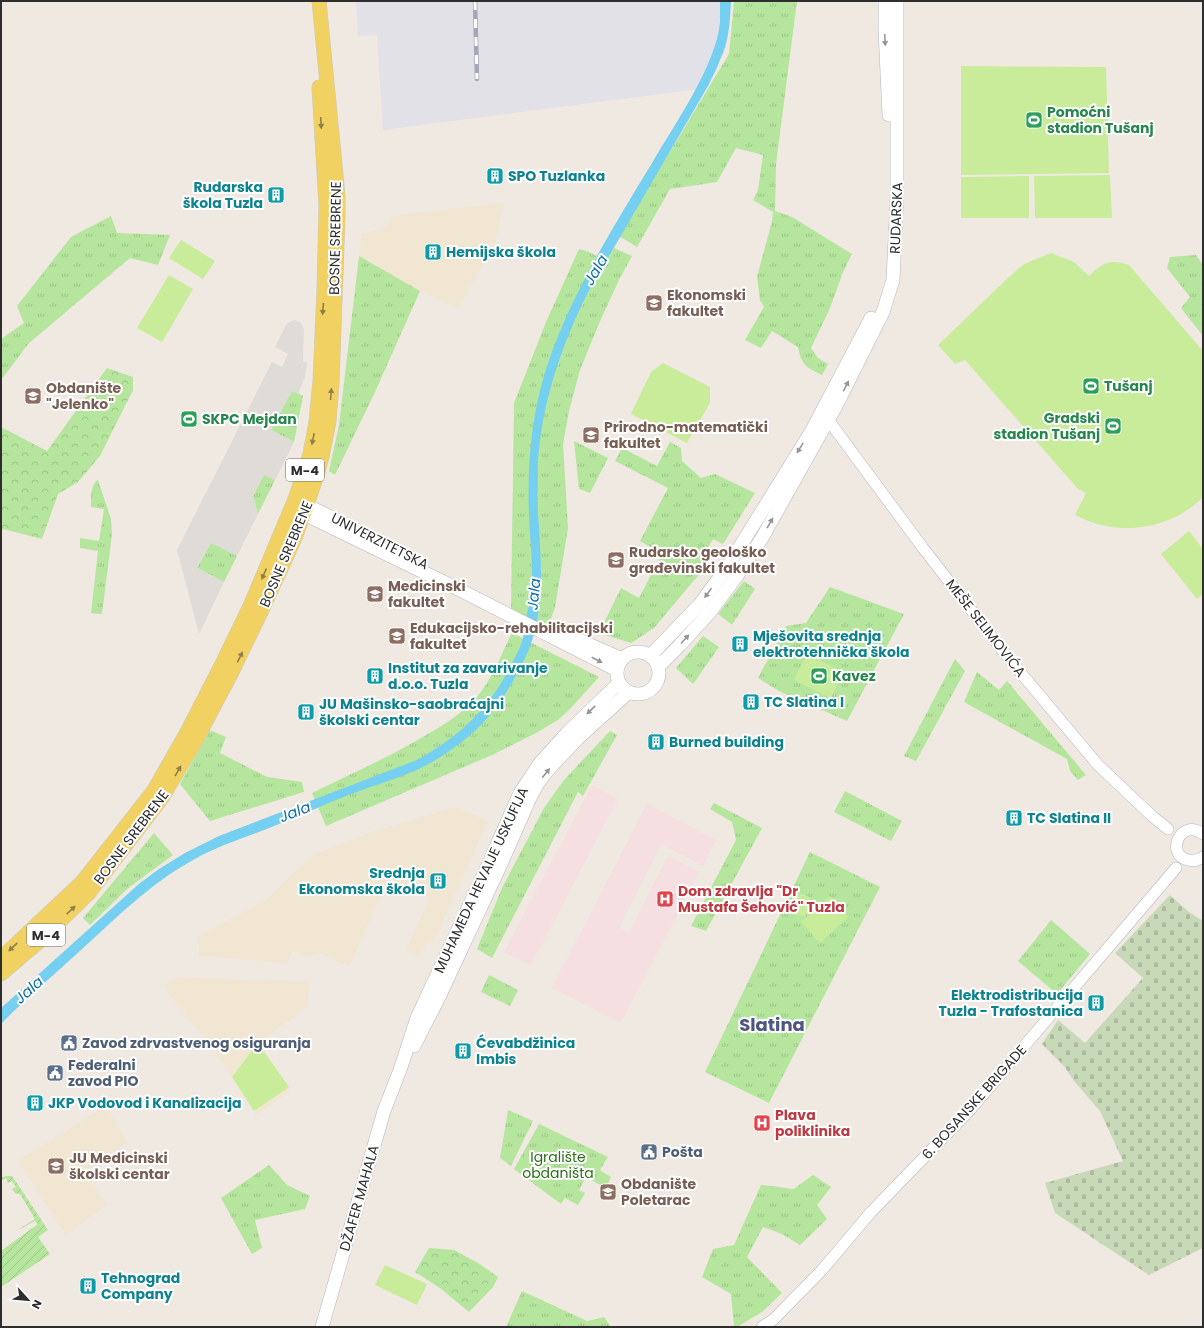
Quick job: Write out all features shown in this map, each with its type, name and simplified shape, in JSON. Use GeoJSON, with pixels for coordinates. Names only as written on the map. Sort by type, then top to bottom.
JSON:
{"type":"FeatureCollection","features":[{"type":"Feature","properties":{"kind":"main road","name":"BOSNE SREBRENE"},"geometry":{"type":"LineString","coordinates":[[299,506],[316,422],[320,381],[326,194],[318,60],[309,1]]}},
{"type":"Feature","properties":{"kind":"main road","name":"BOSNE SREBRENE"},"geometry":{"type":"LineString","coordinates":[[86,888],[154,790],[186,734],[221,666],[322,457],[329,421],[332,383],[338,196],[319,1]]}},
{"type":"Feature","properties":{"kind":"main road","name":"RUDARSKA"},"geometry":{"type":"LineString","coordinates":[[824,417],[875,310],[885,278],[888,261],[890,196],[885,1]]}},
{"type":"Feature","properties":{"kind":"main road","name":"RUDARSKA"},"geometry":{"type":"LineString","coordinates":[[824,417],[874,331],[883,312],[893,280],[898,197],[897,1]]}},
{"type":"Feature","properties":{"kind":"main road"},"geometry":{"type":"LineString","coordinates":[[654,661],[679,646],[710,612],[739,573],[762,538],[798,476],[824,417]]}},
{"type":"Feature","properties":{"kind":"main road","name":"UNIVERZITETSKA"},"geometry":{"type":"LineString","coordinates":[[299,506],[456,588],[506,610],[619,665]]}},
{"type":"Feature","properties":{"kind":"main road"},"geometry":{"type":"LineString","coordinates":[[632,652],[645,653],[654,661],[658,677],[652,688],[647,692],[641,693],[624,687],[617,677],[619,665],[632,652]]}},
{"type":"Feature","properties":{"kind":"main road","name":"MUHAMEDA HEVAIJE USKUFIJA"},"geometry":{"type":"LineString","coordinates":[[434,995],[501,864],[538,783],[548,770],[624,687]]}},
{"type":"Feature","properties":{"kind":"main road","name":"M-4"},"geometry":{"type":"LineString","coordinates":[[1,958],[86,888]]}},
{"type":"Feature","properties":{"kind":"main road","name":"M-4"},"geometry":{"type":"LineString","coordinates":[[1,974],[41,940],[86,888]]}},
{"type":"Feature","properties":{"kind":"main road","name":"DŽAFER MAHALA"},"geometry":{"type":"LineString","coordinates":[[322,1327],[384,1111],[400,1070],[424,1028],[434,995]]}},
{"type":"Feature","properties":{"kind":"street","name":"MEŠE SELIMOVIĆA"},"geometry":{"type":"LineString","coordinates":[[824,417],[1015,667],[1098,765],[1152,816],[1168,829]]}},
{"type":"Feature","properties":{"kind":"street"},"geometry":{"type":"LineString","coordinates":[[1168,829],[1185,831],[1194,830],[1203,834]]}},
{"type":"Feature","properties":{"kind":"street"},"geometry":{"type":"LineString","coordinates":[[1168,829],[1181,857],[1190,861]]}},
{"type":"Feature","properties":{"kind":"street"},"geometry":{"type":"LineString","coordinates":[[1185,831],[1181,834],[1177,848],[1176,868],[1190,861],[1195,861],[1203,857]]}},
{"type":"Feature","properties":{"kind":"street","name":"6. BOSANSKE BRIGADE"},"geometry":{"type":"LineString","coordinates":[[762,1327],[774,1319],[822,1270],[871,1212],[970,1111],[1176,868]]}},
{"type":"Feature","properties":{"kind":"shaded area"},"geometry":{"type":"Polygon","coordinates":[[[356,1],[725,1],[724,24],[700,89],[383,130],[377,35],[358,36],[356,1]]]}},
{"type":"Feature","properties":{"kind":"shaded area"},"geometry":{"type":"Polygon","coordinates":[[[504,203],[495,243],[458,308],[420,291],[359,256],[362,234],[386,228],[393,216],[504,203]]]}},
{"type":"Feature","properties":{"kind":"shaded area"},"geometry":{"type":"Polygon","coordinates":[[[295,320],[301,323],[304,329],[303,361],[307,363],[305,377],[298,394],[292,391],[271,430],[294,442],[275,480],[264,475],[253,496],[258,514],[237,556],[211,543],[197,568],[224,582],[199,634],[177,550],[272,362],[282,367],[288,354],[275,347],[286,325],[295,320]]]}},
{"type":"Feature","properties":{"kind":"shaded area"},"geometry":{"type":"Polygon","coordinates":[[[592,785],[618,799],[531,965],[504,952],[592,785]]]}},
{"type":"Feature","properties":{"kind":"shaded area","name":"Dom zdravlja \"Dr Mustafa Šehović\" Tuzla"},"geometry":{"type":"Polygon","coordinates":[[[647,804],[716,840],[703,866],[661,844],[619,927],[629,932],[668,856],[699,872],[621,1023],[552,988],[647,804]]]}},
{"type":"Feature","properties":{"kind":"shaded area"},"geometry":{"type":"Polygon","coordinates":[[[456,807],[488,821],[433,943],[427,941],[420,956],[406,950],[430,897],[389,878],[349,966],[319,953],[306,956],[293,951],[287,963],[199,957],[199,943],[197,937],[266,900],[314,854],[375,831],[456,807]]]}},
{"type":"Feature","properties":{"kind":"shaded area"},"geometry":{"type":"Polygon","coordinates":[[[178,977],[309,982],[308,1003],[297,1015],[258,1043],[290,1091],[256,1115],[216,1053],[168,993],[165,985],[178,977]]]}},
{"type":"Feature","properties":{"kind":"shaded area","name":"JU Medicinski školski centar"},"geometry":{"type":"Polygon","coordinates":[[[106,1106],[127,1142],[84,1172],[107,1205],[66,1235],[18,1161],[106,1106]]]}},
{"type":"Feature","properties":{"kind":"green space"},"geometry":{"type":"Polygon","coordinates":[[[797,1],[776,164],[775,211],[792,217],[852,254],[843,272],[830,308],[811,348],[818,358],[828,364],[822,375],[809,368],[803,362],[798,347],[772,331],[761,348],[745,340],[764,307],[760,300],[757,277],[773,212],[753,200],[758,190],[763,155],[736,148],[717,182],[670,189],[637,247],[619,236],[729,54],[734,2],[797,1]]]}},
{"type":"Feature","properties":{"kind":"green space","name":"Pomoćni stadion Tušanj"},"geometry":{"type":"Polygon","coordinates":[[[961,66],[1106,67],[1109,173],[961,175],[961,66]]]}},
{"type":"Feature","properties":{"kind":"green space"},"geometry":{"type":"Polygon","coordinates":[[[1110,175],[1112,218],[1035,218],[1034,176],[1110,175]]]}},
{"type":"Feature","properties":{"kind":"green space"},"geometry":{"type":"Polygon","coordinates":[[[1029,176],[1029,218],[961,218],[961,177],[1029,176]]]}},
{"type":"Feature","properties":{"kind":"green space"},"geometry":{"type":"Polygon","coordinates":[[[111,216],[117,233],[170,235],[158,265],[130,258],[29,343],[1,380],[1,339],[24,323],[17,306],[71,237],[111,216]]]}},
{"type":"Feature","properties":{"kind":"green space"},"geometry":{"type":"Polygon","coordinates":[[[181,240],[215,261],[203,279],[169,258],[181,240]]]}},
{"type":"Feature","properties":{"kind":"green space"},"geometry":{"type":"Polygon","coordinates":[[[614,248],[632,256],[601,319],[580,370],[569,411],[563,444],[568,528],[555,608],[547,628],[511,610],[514,403],[546,322],[579,249],[589,252],[606,261],[614,248]]]}},
{"type":"Feature","properties":{"kind":"green space","name":"Gradski stadion Tušanj"},"geometry":{"type":"Polygon","coordinates":[[[1051,253],[1074,262],[1089,276],[1098,268],[1107,263],[1116,262],[1129,265],[1203,351],[1203,497],[1193,506],[1171,519],[1158,524],[1132,528],[1119,528],[1098,524],[1075,515],[1086,493],[1078,489],[965,360],[955,364],[938,345],[1024,264],[1051,253]]]}},
{"type":"Feature","properties":{"kind":"green space"},"geometry":{"type":"Polygon","coordinates":[[[1196,255],[1203,265],[1203,336],[1181,308],[1190,297],[1167,268],[1170,257],[1196,255]]]}},
{"type":"Feature","properties":{"kind":"green space"},"geometry":{"type":"Polygon","coordinates":[[[359,256],[420,291],[375,392],[335,475],[329,471],[339,425],[359,256]]]}},
{"type":"Feature","properties":{"kind":"green space"},"geometry":{"type":"Polygon","coordinates":[[[169,275],[193,289],[162,342],[137,328],[169,275]]]}},
{"type":"Feature","properties":{"kind":"green space"},"geometry":{"type":"Polygon","coordinates":[[[663,363],[710,387],[710,403],[687,443],[631,414],[651,372],[663,363]]]}},
{"type":"Feature","properties":{"kind":"green space"},"geometry":{"type":"Polygon","coordinates":[[[107,368],[133,377],[133,390],[100,456],[78,482],[58,494],[42,539],[3,529],[1,534],[1,427],[47,451],[107,368]]]}},
{"type":"Feature","properties":{"kind":"green space"},"geometry":{"type":"Polygon","coordinates":[[[292,390],[303,396],[294,442],[271,430],[292,390]]]}},
{"type":"Feature","properties":{"kind":"green space"},"geometry":{"type":"Polygon","coordinates":[[[574,441],[608,458],[590,493],[579,489],[574,441]]]}},
{"type":"Feature","properties":{"kind":"green space"},"geometry":{"type":"Polygon","coordinates":[[[670,442],[681,448],[682,461],[701,478],[715,474],[755,493],[723,544],[713,539],[705,552],[712,559],[654,628],[631,643],[599,633],[621,588],[639,598],[662,554],[640,541],[668,488],[615,461],[622,448],[657,466],[670,442]]]}},
{"type":"Feature","properties":{"kind":"green space"},"geometry":{"type":"Polygon","coordinates":[[[264,474],[275,480],[258,514],[253,496],[264,474]]]}},
{"type":"Feature","properties":{"kind":"green space"},"geometry":{"type":"Polygon","coordinates":[[[98,480],[111,519],[112,534],[102,614],[91,613],[98,551],[80,548],[80,538],[99,541],[104,509],[91,507],[92,490],[94,484],[98,480]]]}},
{"type":"Feature","properties":{"kind":"green space"},"geometry":{"type":"Polygon","coordinates":[[[1189,531],[1203,549],[1203,594],[1197,599],[1161,554],[1189,531]]]}},
{"type":"Feature","properties":{"kind":"green space"},"geometry":{"type":"Polygon","coordinates":[[[211,542],[237,556],[224,582],[197,568],[211,542]]]}},
{"type":"Feature","properties":{"kind":"green space"},"geometry":{"type":"Polygon","coordinates":[[[744,581],[755,589],[732,625],[718,614],[744,581]]]}},
{"type":"Feature","properties":{"kind":"green space"},"geometry":{"type":"Polygon","coordinates":[[[830,587],[904,614],[847,721],[779,691],[758,678],[786,626],[806,623],[830,587]]]}},
{"type":"Feature","properties":{"kind":"green space"},"geometry":{"type":"Polygon","coordinates":[[[512,633],[599,677],[558,720],[534,734],[492,755],[326,826],[312,793],[409,745],[452,719],[471,703],[482,690],[496,666],[512,633]]]}},
{"type":"Feature","properties":{"kind":"green space"},"geometry":{"type":"Polygon","coordinates":[[[703,636],[719,647],[693,684],[676,668],[703,636]]]}},
{"type":"Feature","properties":{"kind":"green space","name":"Kavez"},"geometry":{"type":"Polygon","coordinates":[[[807,654],[843,672],[831,698],[794,680],[807,654]]]}},
{"type":"Feature","properties":{"kind":"green space"},"geometry":{"type":"Polygon","coordinates":[[[955,659],[965,671],[916,761],[904,756],[955,659]]]}},
{"type":"Feature","properties":{"kind":"green space"},"geometry":{"type":"Polygon","coordinates":[[[977,672],[999,690],[1007,681],[1086,775],[1078,780],[1070,771],[1067,759],[964,702],[977,672]]]}},
{"type":"Feature","properties":{"kind":"green space"},"geometry":{"type":"Polygon","coordinates":[[[210,730],[226,737],[220,753],[267,777],[302,782],[304,792],[210,821],[180,784],[210,730]]]}},
{"type":"Feature","properties":{"kind":"green space"},"geometry":{"type":"Polygon","coordinates":[[[610,731],[617,735],[583,796],[578,792],[492,958],[477,949],[502,888],[544,808],[564,780],[610,731]]]}},
{"type":"Feature","properties":{"kind":"green space"},"geometry":{"type":"Polygon","coordinates":[[[845,791],[902,821],[891,841],[834,812],[845,791]]]}},
{"type":"Feature","properties":{"kind":"green space"},"geometry":{"type":"Polygon","coordinates":[[[714,803],[762,828],[706,931],[691,926],[736,840],[732,822],[710,809],[714,803]]]}},
{"type":"Feature","properties":{"kind":"green space"},"geometry":{"type":"Polygon","coordinates":[[[154,833],[173,855],[127,889],[90,925],[83,918],[154,833]]]}},
{"type":"Feature","properties":{"kind":"green space"},"geometry":{"type":"Polygon","coordinates":[[[810,852],[880,887],[769,1103],[705,1072],[810,852]]]}},
{"type":"Feature","properties":{"kind":"green space"},"geometry":{"type":"Polygon","coordinates":[[[801,894],[809,897],[812,905],[809,913],[801,916],[793,913],[790,905],[793,897],[801,894]]]}},
{"type":"Feature","properties":{"kind":"green space"},"geometry":{"type":"Polygon","coordinates":[[[1170,895],[1189,912],[1203,921],[1203,1248],[1149,1275],[1055,1213],[1045,1183],[1123,1161],[1100,1111],[1074,1081],[1064,1066],[1042,1044],[1058,1020],[1085,1043],[1143,978],[1115,953],[1170,895]]]}},
{"type":"Feature","properties":{"kind":"green space"},"geometry":{"type":"Polygon","coordinates":[[[830,896],[848,917],[820,943],[801,922],[830,896]]]}},
{"type":"Feature","properties":{"kind":"green space"},"geometry":{"type":"Polygon","coordinates":[[[1051,920],[1090,954],[1057,994],[1018,961],[1051,920]]]}},
{"type":"Feature","properties":{"kind":"green space"},"geometry":{"type":"Polygon","coordinates":[[[489,975],[518,990],[510,1006],[481,992],[489,975]]]}},
{"type":"Feature","properties":{"kind":"green space"},"geometry":{"type":"Polygon","coordinates":[[[258,1043],[289,1087],[254,1111],[232,1077],[258,1043]]]}},
{"type":"Feature","properties":{"kind":"green space"},"geometry":{"type":"Polygon","coordinates":[[[508,1110],[533,1121],[511,1166],[500,1158],[508,1110]]]}},
{"type":"Feature","properties":{"kind":"green space","name":"Igralište obdaništa"},"geometry":{"type":"Polygon","coordinates":[[[539,1124],[608,1157],[600,1170],[611,1177],[606,1188],[586,1177],[579,1190],[585,1193],[578,1205],[565,1198],[561,1204],[514,1169],[539,1124]]]}},
{"type":"Feature","properties":{"kind":"green space"},"geometry":{"type":"Polygon","coordinates":[[[269,1165],[287,1185],[310,1196],[305,1209],[255,1220],[262,1248],[252,1254],[221,1198],[269,1165]]]}},
{"type":"Feature","properties":{"kind":"green space"},"geometry":{"type":"Polygon","coordinates":[[[813,1175],[831,1187],[817,1205],[827,1219],[800,1245],[782,1234],[763,1227],[747,1257],[782,1293],[762,1312],[737,1327],[734,1327],[731,1294],[702,1277],[713,1249],[734,1245],[761,1185],[794,1189],[813,1175]]]}},
{"type":"Feature","properties":{"kind":"green space"},"geometry":{"type":"Polygon","coordinates":[[[12,1176],[48,1230],[38,1237],[50,1254],[1,1287],[1,1251],[38,1224],[35,1221],[16,1231],[35,1219],[20,1194],[15,1193],[12,1189],[16,1187],[12,1181],[8,1183],[6,1178],[1,1181],[1,1178],[12,1176]]]}},
{"type":"Feature","properties":{"kind":"green space"},"geometry":{"type":"Polygon","coordinates":[[[429,1248],[454,1250],[478,1263],[498,1277],[493,1287],[469,1312],[440,1288],[415,1272],[429,1248]]]}},
{"type":"Feature","properties":{"kind":"green space"},"geometry":{"type":"Polygon","coordinates":[[[385,1265],[427,1284],[417,1305],[375,1285],[385,1265]]]}},
{"type":"Feature","properties":{"kind":"green space"},"geometry":{"type":"Polygon","coordinates":[[[522,1291],[587,1321],[604,1317],[611,1327],[506,1327],[522,1291]]]}},
{"type":"Feature","properties":{"kind":"water","name":"Jala"},"geometry":{"type":"Polygon","coordinates":[[[720,1],[731,1],[727,39],[717,67],[708,86],[587,294],[569,334],[554,375],[544,417],[538,461],[541,588],[536,625],[524,660],[498,705],[485,721],[465,739],[445,754],[423,767],[351,794],[223,846],[178,869],[148,890],[1,1024],[1,1008],[140,883],[159,869],[185,853],[219,836],[417,760],[446,742],[460,731],[483,708],[493,695],[503,680],[521,645],[530,604],[532,556],[529,515],[529,462],[536,410],[544,376],[553,348],[577,293],[591,266],[703,76],[717,39],[720,22],[720,1]]]}},
{"type":"Feature","properties":{"kind":"railway"},"geometry":{"type":"LineString","coordinates":[[475,1],[477,79]]}},
{"type":"Feature","properties":{"kind":"place","name":"Pomoćni stadion Tušanj"},"geometry":{"type":"Point","coordinates":[1034,120]}},
{"type":"Feature","properties":{"kind":"place","name":"SPO Tuzlanka"},"geometry":{"type":"Point","coordinates":[495,176]}},
{"type":"Feature","properties":{"kind":"place","name":"Rudarska škola Tuzla"},"geometry":{"type":"Point","coordinates":[276,195]}},
{"type":"Feature","properties":{"kind":"place","name":"Hemijska škola"},"geometry":{"type":"Point","coordinates":[433,252]}},
{"type":"Feature","properties":{"kind":"place","name":"Ekonomski fakultet"},"geometry":{"type":"Point","coordinates":[654,303]}},
{"type":"Feature","properties":{"kind":"place","name":"Tušanj"},"geometry":{"type":"Point","coordinates":[1091,386]}},
{"type":"Feature","properties":{"kind":"place","name":"Obdanište \"Jelenko\""},"geometry":{"type":"Point","coordinates":[33,396]}},
{"type":"Feature","properties":{"kind":"place","name":"SKPC Mejdan"},"geometry":{"type":"Point","coordinates":[189,419]}},
{"type":"Feature","properties":{"kind":"place","name":"Gradski stadion Tušanj"},"geometry":{"type":"Point","coordinates":[1113,426]}},
{"type":"Feature","properties":{"kind":"place","name":"Prirodno-matematički fakultet"},"geometry":{"type":"Point","coordinates":[591,435]}},
{"type":"Feature","properties":{"kind":"place","name":"Rudarsko geološko građevinski fakultet"},"geometry":{"type":"Point","coordinates":[616,560]}},
{"type":"Feature","properties":{"kind":"place","name":"Medicinski fakultet"},"geometry":{"type":"Point","coordinates":[375,594]}},
{"type":"Feature","properties":{"kind":"place","name":"Edukacijsko-rehabilitacijski fakultet"},"geometry":{"type":"Point","coordinates":[397,636]}},
{"type":"Feature","properties":{"kind":"place","name":"Mješovita srednja elektrotehnička škola"},"geometry":{"type":"Point","coordinates":[740,644]}},
{"type":"Feature","properties":{"kind":"place","name":"Institut za zavarivanje d.o.o. Tuzla"},"geometry":{"type":"Point","coordinates":[375,676]}},
{"type":"Feature","properties":{"kind":"place","name":"Kavez"},"geometry":{"type":"Point","coordinates":[819,676]}},
{"type":"Feature","properties":{"kind":"place","name":"TC Slatina I"},"geometry":{"type":"Point","coordinates":[751,702]}},
{"type":"Feature","properties":{"kind":"place","name":"JU Mašinsko-saobraćajni školski centar"},"geometry":{"type":"Point","coordinates":[306,712]}},
{"type":"Feature","properties":{"kind":"place","name":"Burned building"},"geometry":{"type":"Point","coordinates":[656,742]}},
{"type":"Feature","properties":{"kind":"place","name":"TC Slatina II"},"geometry":{"type":"Point","coordinates":[1014,818]}},
{"type":"Feature","properties":{"kind":"place","name":"Srednja Ekonomska škola"},"geometry":{"type":"Point","coordinates":[438,881]}},
{"type":"Feature","properties":{"kind":"place","name":"Dom zdravlja \"Dr Mustafa Šehović\" Tuzla"},"geometry":{"type":"Point","coordinates":[665,899]}},
{"type":"Feature","properties":{"kind":"place","name":"Elektrodistribucija Tuzla - Trafostanica"},"geometry":{"type":"Point","coordinates":[1096,1003]}},
{"type":"Feature","properties":{"kind":"place","name":"Zavod zdrvastvenog osiguranja"},"geometry":{"type":"Point","coordinates":[69,1043]}},
{"type":"Feature","properties":{"kind":"place","name":"Ćevabdžinica Imbis"},"geometry":{"type":"Point","coordinates":[463,1051]}},
{"type":"Feature","properties":{"kind":"place","name":"Federalni zavod PIO"},"geometry":{"type":"Point","coordinates":[55,1073]}},
{"type":"Feature","properties":{"kind":"place","name":"JKP Vodovod i Kanalizacija"},"geometry":{"type":"Point","coordinates":[35,1103]}},
{"type":"Feature","properties":{"kind":"place","name":"Plava poliklinika"},"geometry":{"type":"Point","coordinates":[762,1123]}},
{"type":"Feature","properties":{"kind":"place","name":"Pošta"},"geometry":{"type":"Point","coordinates":[649,1152]}},
{"type":"Feature","properties":{"kind":"place","name":"JU Medicinski školski centar"},"geometry":{"type":"Point","coordinates":[56,1166]}},
{"type":"Feature","properties":{"kind":"place","name":"Obdanište Poletarac"},"geometry":{"type":"Point","coordinates":[608,1192]}},
{"type":"Feature","properties":{"kind":"place","name":"Tehnograd Company"},"geometry":{"type":"Point","coordinates":[88,1286]}},
{"type":"Feature","properties":{"kind":"district","name":"Slatina"},"geometry":{"type":"Point","coordinates":[772,1025]}}]}
